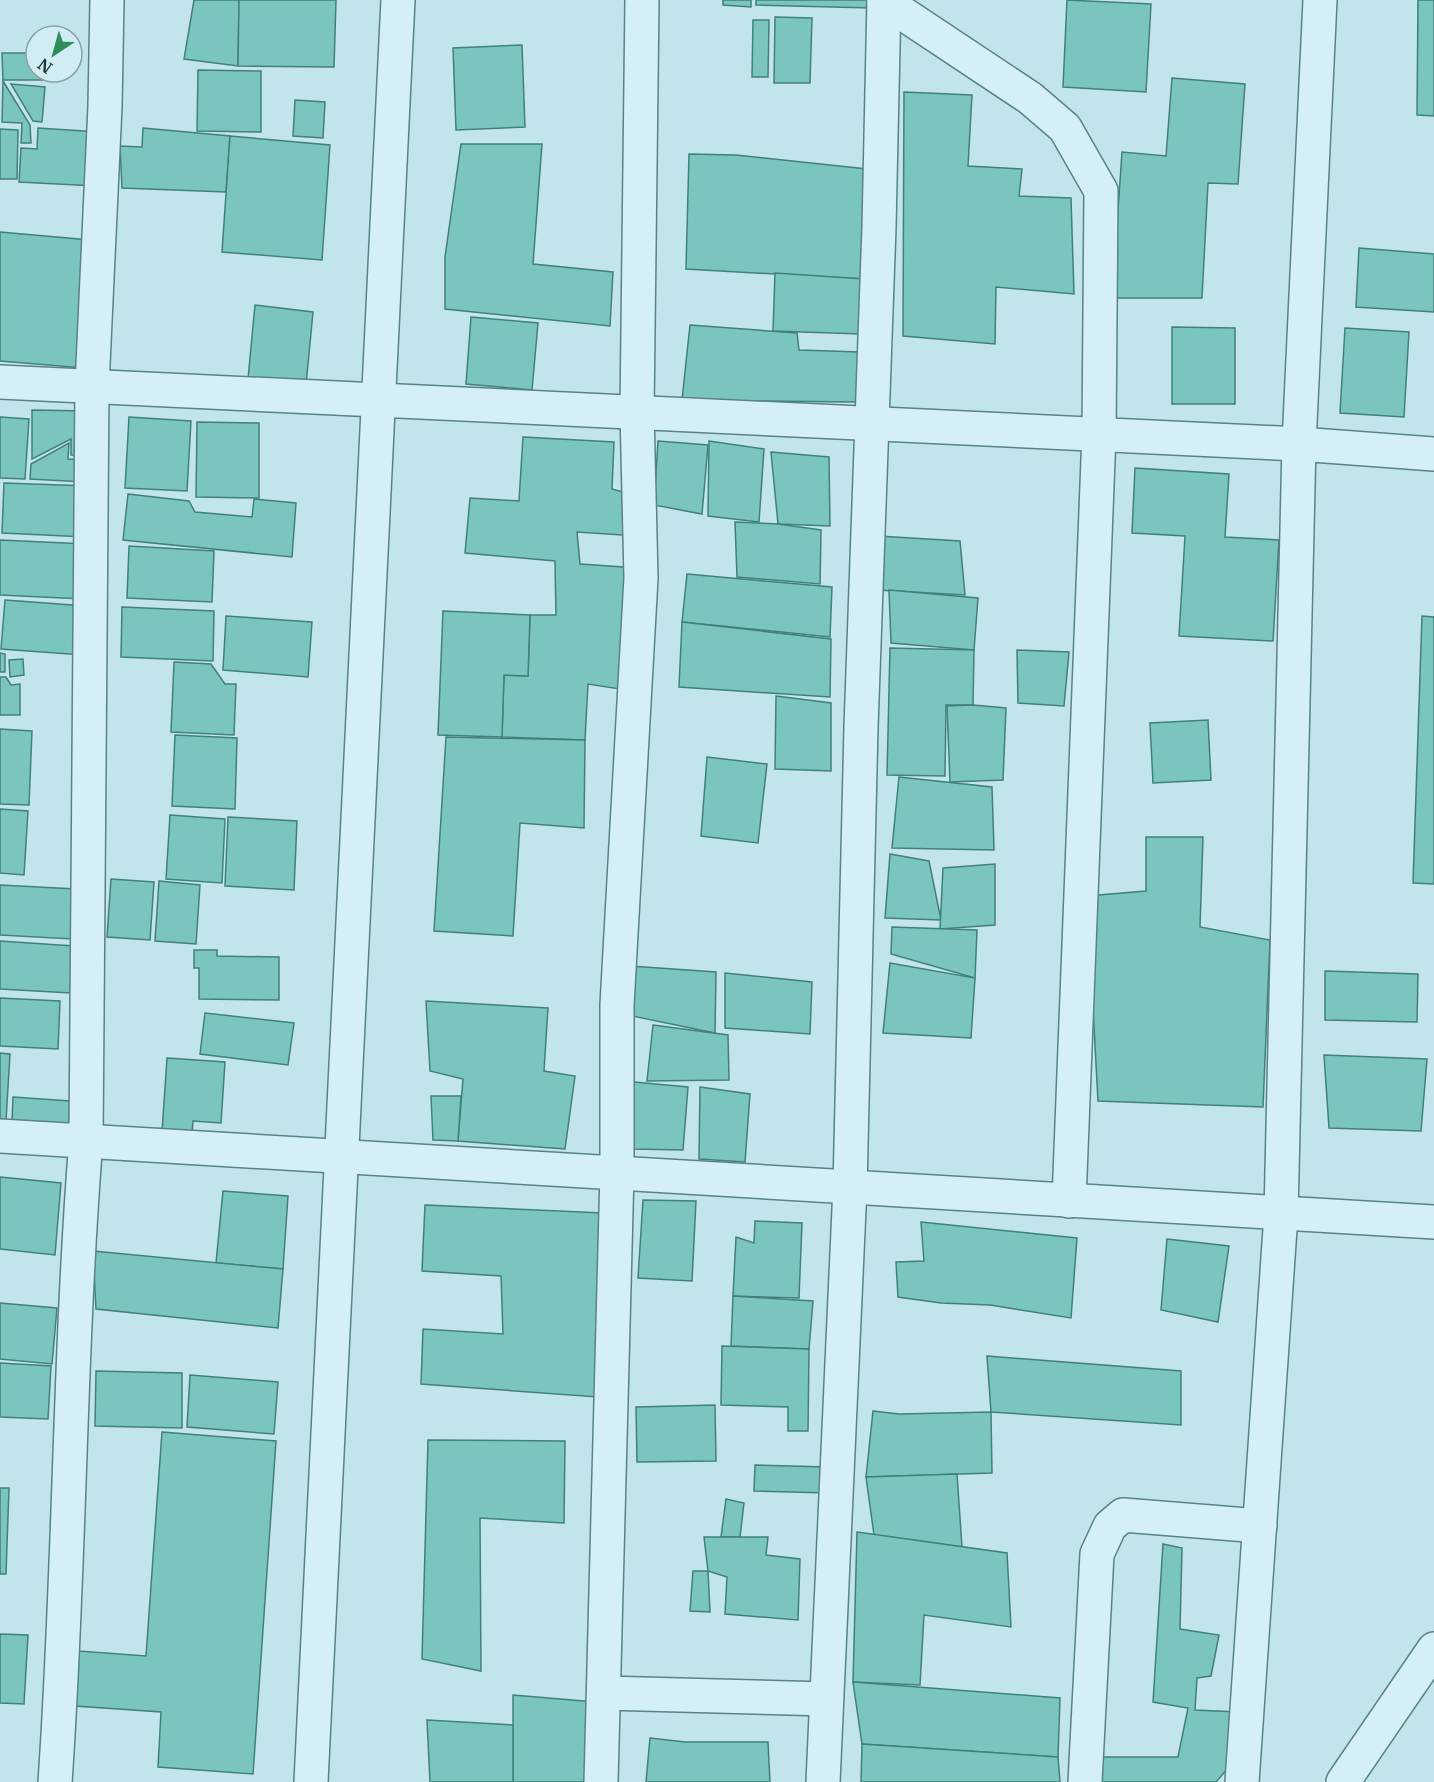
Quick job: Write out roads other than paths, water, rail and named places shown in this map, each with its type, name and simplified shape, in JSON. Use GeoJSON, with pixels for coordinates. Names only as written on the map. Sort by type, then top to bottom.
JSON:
{"type":"FeatureCollection","features":[{"type":"Feature","properties":{"kind":"street"},"geometry":{"type":"LineString","coordinates":[[55,1782],[62,1691],[77,1253],[86,1140],[92,386],[105,118],[107,0]]}},
{"type":"Feature","properties":{"kind":"street"},"geometry":{"type":"LineString","coordinates":[[311,1782],[398,0]]}},
{"type":"Feature","properties":{"kind":"street"},"geometry":{"type":"LineString","coordinates":[[601,1782],[617,1172],[617,1005],[641,578],[637,412],[642,0]]}},
{"type":"Feature","properties":{"kind":"street"},"geometry":{"type":"LineString","coordinates":[[823,1782],[850,1187],[861,727],[884,0]]}},
{"type":"Feature","properties":{"kind":"street"},"geometry":{"type":"LineString","coordinates":[[884,0],[1030,98],[1065,128],[1101,191],[1099,434],[1069,1201]]}},
{"type":"Feature","properties":{"kind":"street"},"geometry":{"type":"LineString","coordinates":[[1242,1782],[1281,1214],[1299,444],[1320,0]]}},
{"type":"Feature","properties":{"kind":"street"},"geometry":{"type":"LineString","coordinates":[[0,382],[1299,444],[1434,454]]}},
{"type":"Feature","properties":{"kind":"street"},"geometry":{"type":"LineString","coordinates":[[0,1136],[1434,1222]]}},
{"type":"Feature","properties":{"kind":"street"},"geometry":{"type":"LineString","coordinates":[[1085,1782],[1097,1554],[1110,1526],[1123,1515],[1260,1526]]}},
{"type":"Feature","properties":{"kind":"street"},"geometry":{"type":"LineString","coordinates":[[1343,1782],[1434,1649]]}},
{"type":"Feature","properties":{"kind":"street"},"geometry":{"type":"LineString","coordinates":[[605,1693],[826,1699]]}}]}
